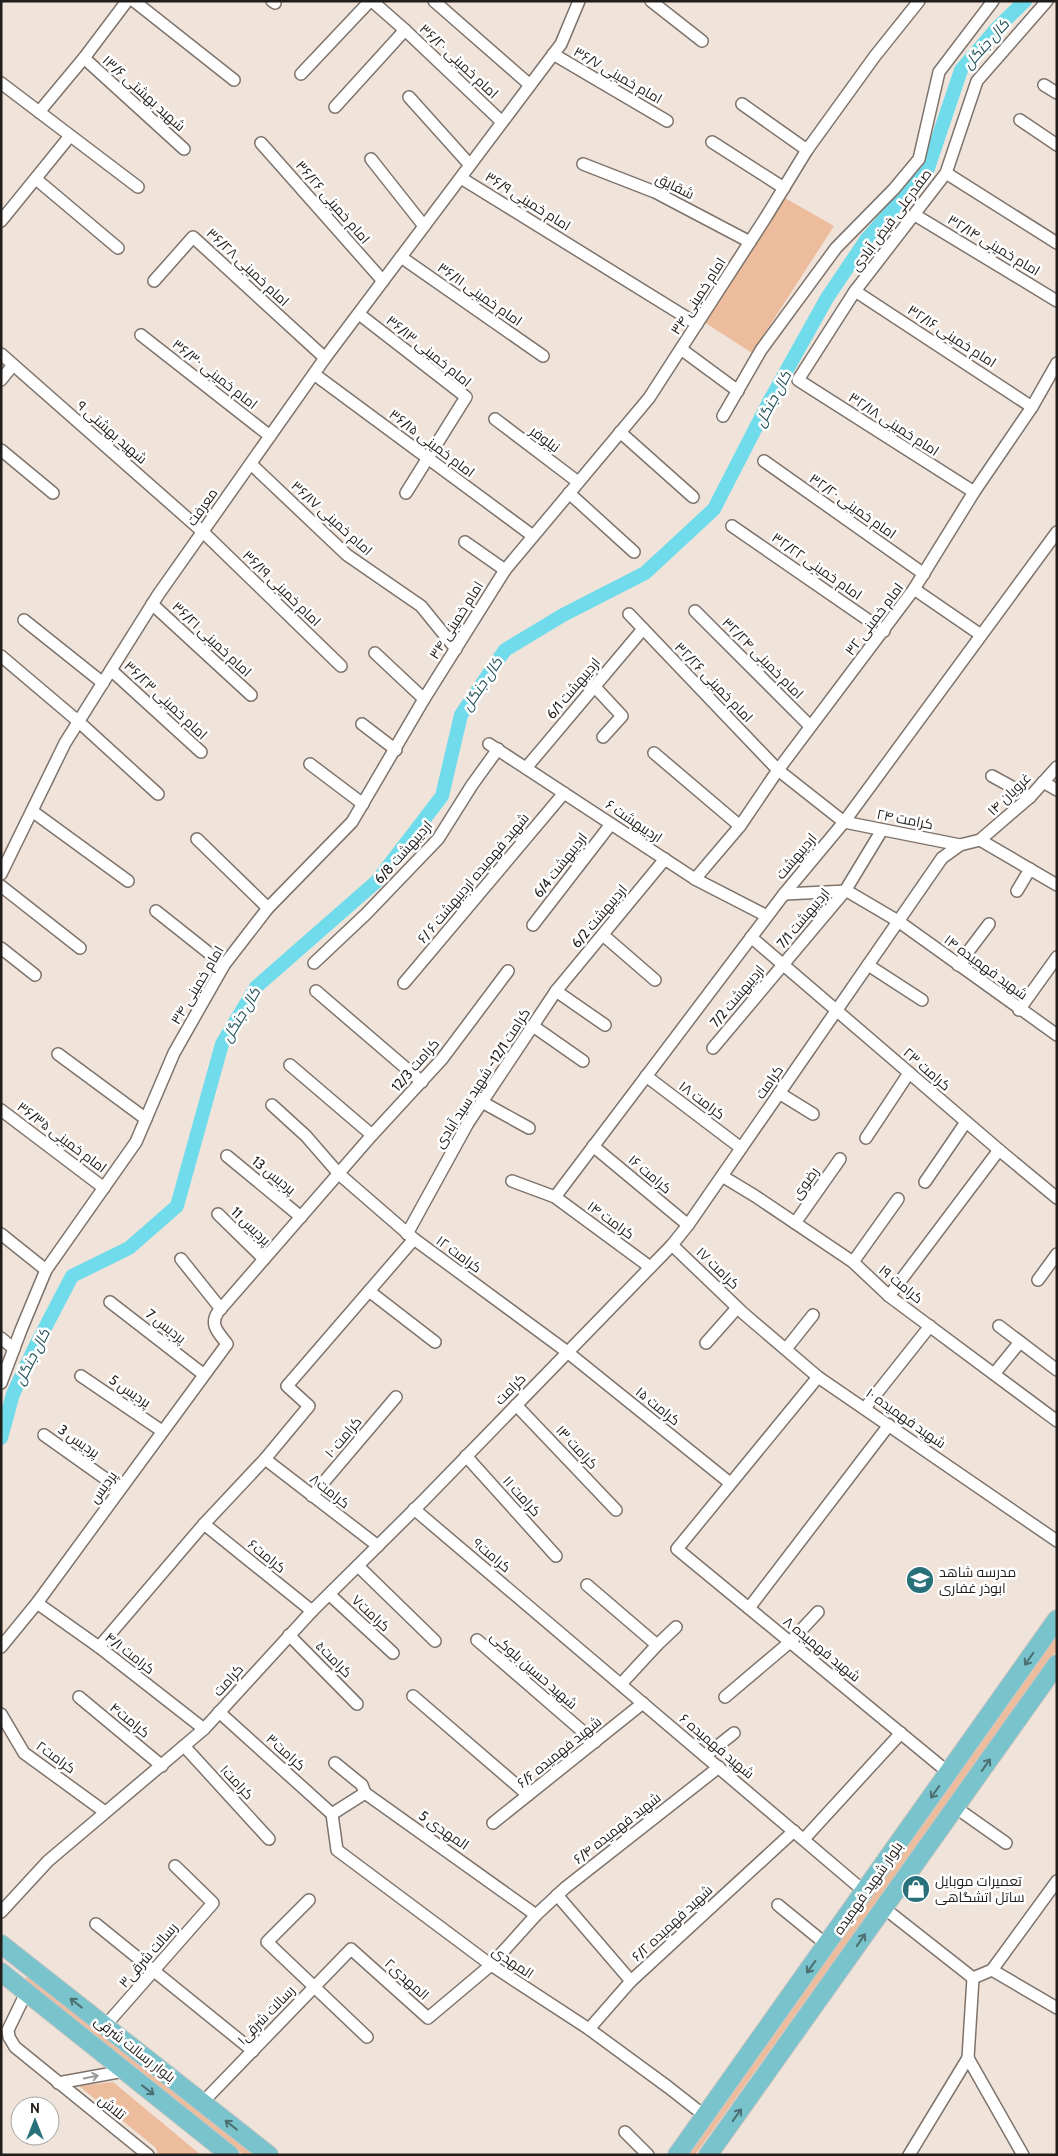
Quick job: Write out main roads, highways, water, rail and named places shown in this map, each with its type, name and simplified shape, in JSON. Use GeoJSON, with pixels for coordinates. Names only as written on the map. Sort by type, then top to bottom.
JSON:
{"type":"FeatureCollection","features":[{"type":"Feature","properties":{"kind":"main road","name":"بلوار شهید فهمیده"},"geometry":{"type":"LineString","coordinates":[[677,2155],[1057,1619]]}},
{"type":"Feature","properties":{"kind":"main road","name":"بلوار شهید فهمیده"},"geometry":{"type":"LineString","coordinates":[[708,2155],[1057,1664]]}},
{"type":"Feature","properties":{"kind":"main road","name":"بلوار رسالت شرقی"},"geometry":{"type":"LineString","coordinates":[[1,1944],[269,2155]]}},
{"type":"Feature","properties":{"kind":"main road","name":"بلوار رسالت شرقی"},"geometry":{"type":"LineString","coordinates":[[1,1972],[230,2155]]}},
{"type":"Feature","properties":{"kind":"waterway","name":"کال جنگل"},"geometry":{"type":"LineString","coordinates":[[1,1438],[13,1394],[72,1276],[129,1248],[177,1206],[222,1044],[256,987],[377,881],[442,796],[461,715],[505,650],[563,615],[645,573],[714,509],[769,402],[827,298],[866,240],[927,171],[961,70],[997,28],[1025,1]]}},
{"type":"Feature","properties":{"kind":"place","name":"مدرسه شاهد ابوذر غفاری"},"geometry":{"type":"Point","coordinates":[920,1580]}},
{"type":"Feature","properties":{"kind":"place","name":"تعمیرات موبایل ساتل اتشگاهی"},"geometry":{"type":"Point","coordinates":[916,1889]}}]}
